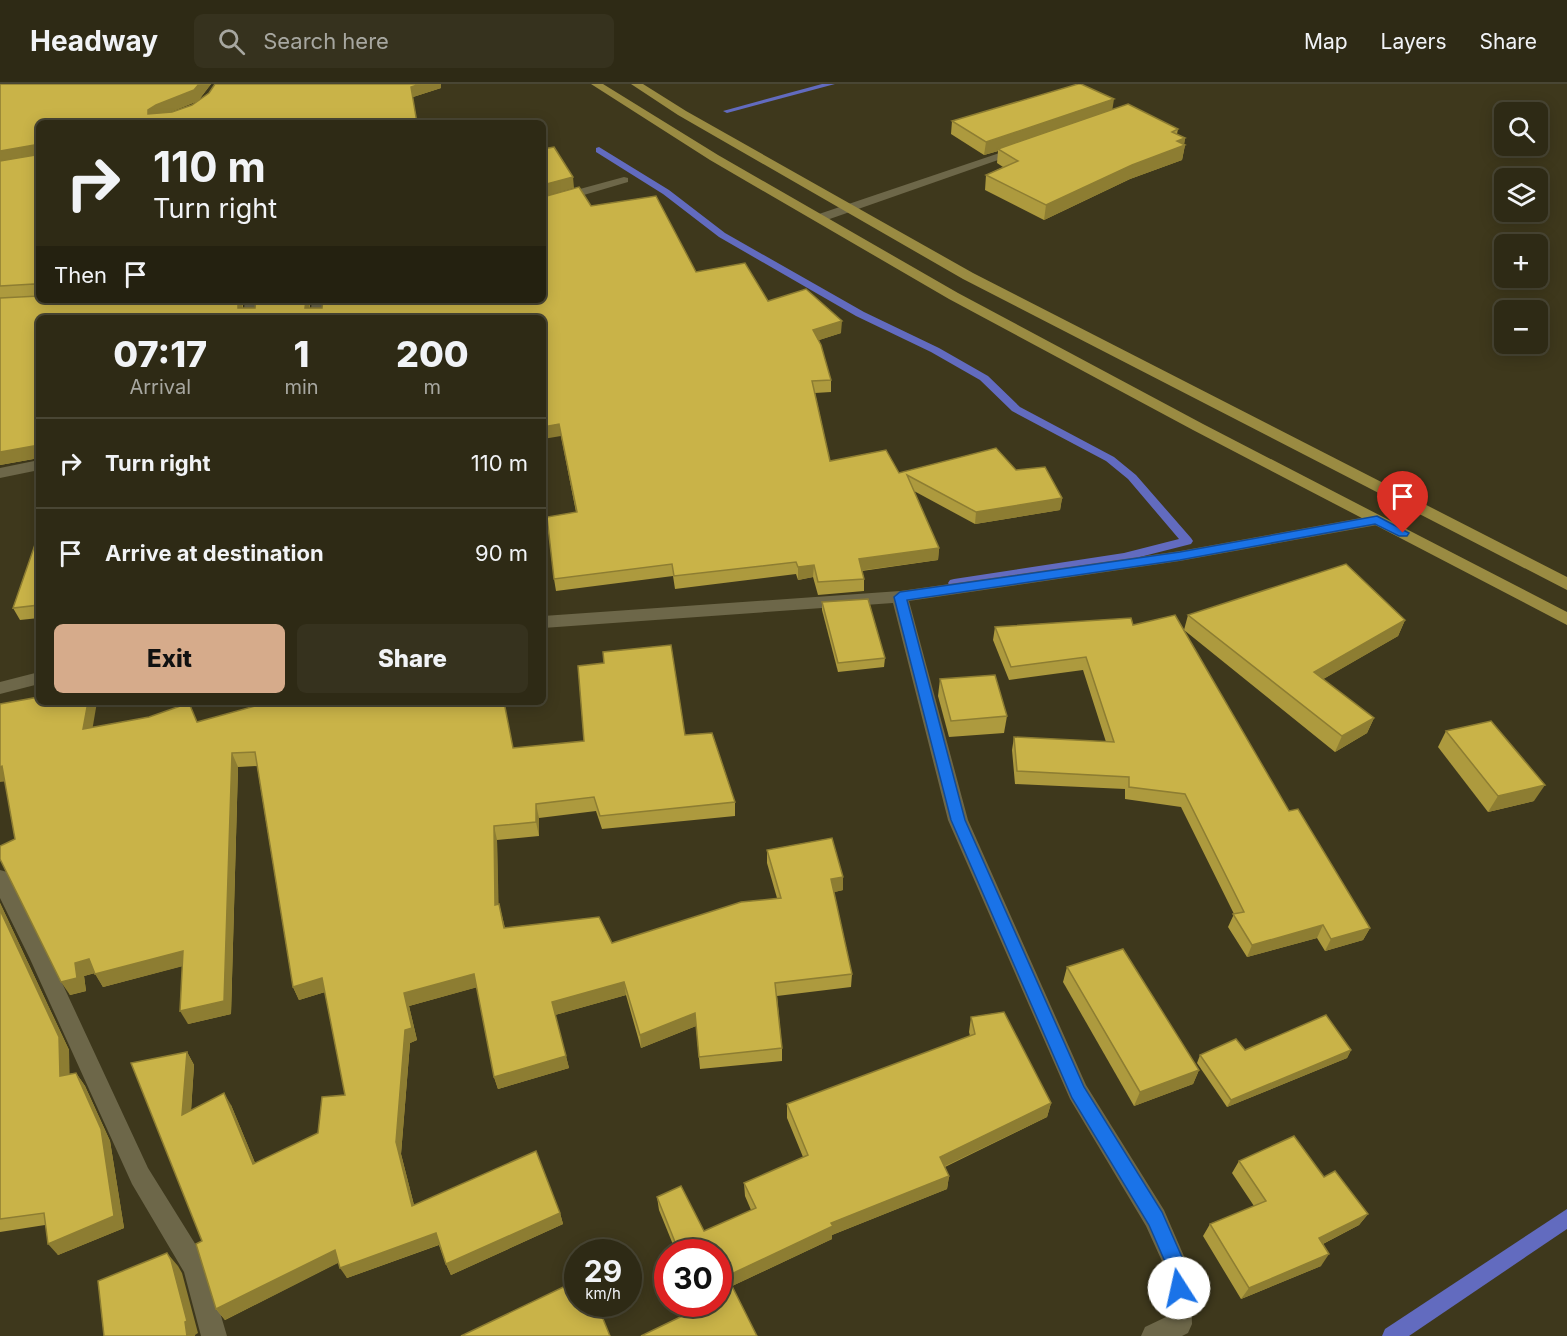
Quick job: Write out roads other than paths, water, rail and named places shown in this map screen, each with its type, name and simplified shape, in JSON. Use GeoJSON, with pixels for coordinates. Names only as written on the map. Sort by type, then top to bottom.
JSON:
{"type":"FeatureCollection","features":[{"type":"Feature","properties":{"kind":"main road"},"geometry":{"type":"LineString","coordinates":[[596,84],[656,122],[942,290],[1567,619]]}},
{"type":"Feature","properties":{"kind":"main road"},"geometry":{"type":"LineString","coordinates":[[636,84],[682,113],[968,276],[1567,584]]}},
{"type":"Feature","properties":{"kind":"main road"},"geometry":{"type":"LineString","coordinates":[[1452,559],[1476,537]]}},
{"type":"Feature","properties":{"kind":"street"},"geometry":{"type":"LineString","coordinates":[[820,219],[1028,146]]}},
{"type":"Feature","properties":{"kind":"street"},"geometry":{"type":"LineString","coordinates":[[546,202],[624,180]]}},
{"type":"Feature","properties":{"kind":"street"},"geometry":{"type":"LineString","coordinates":[[0,473],[36,466]]}},
{"type":"Feature","properties":{"kind":"street"},"geometry":{"type":"LineString","coordinates":[[546,622],[900,597],[1180,556],[1377,520]]}},
{"type":"Feature","properties":{"kind":"street"},"geometry":{"type":"LineString","coordinates":[[900,597],[958,820],[1078,1092],[1155,1218],[1178,1270],[1179,1324],[1154,1336]]}},
{"type":"Feature","properties":{"kind":"street"},"geometry":{"type":"LineString","coordinates":[[0,688],[36,679]]}},
{"type":"Feature","properties":{"kind":"street"},"geometry":{"type":"LineString","coordinates":[[0,878],[40,957],[140,1176],[195,1267],[214,1336]]}},
{"type":"Feature","properties":{"kind":"waterway"},"geometry":{"type":"LineString","coordinates":[[727,111],[831,84]]}},
{"type":"Feature","properties":{"kind":"waterway"},"geometry":{"type":"LineString","coordinates":[[599,150],[666,192],[722,235],[860,314],[935,350],[984,378],[1016,409],[1110,459],[1132,477],[1187,541],[1124,557],[954,583]]}},
{"type":"Feature","properties":{"kind":"waterway"},"geometry":{"type":"LineString","coordinates":[[1392,1336],[1567,1218]]}}]}
